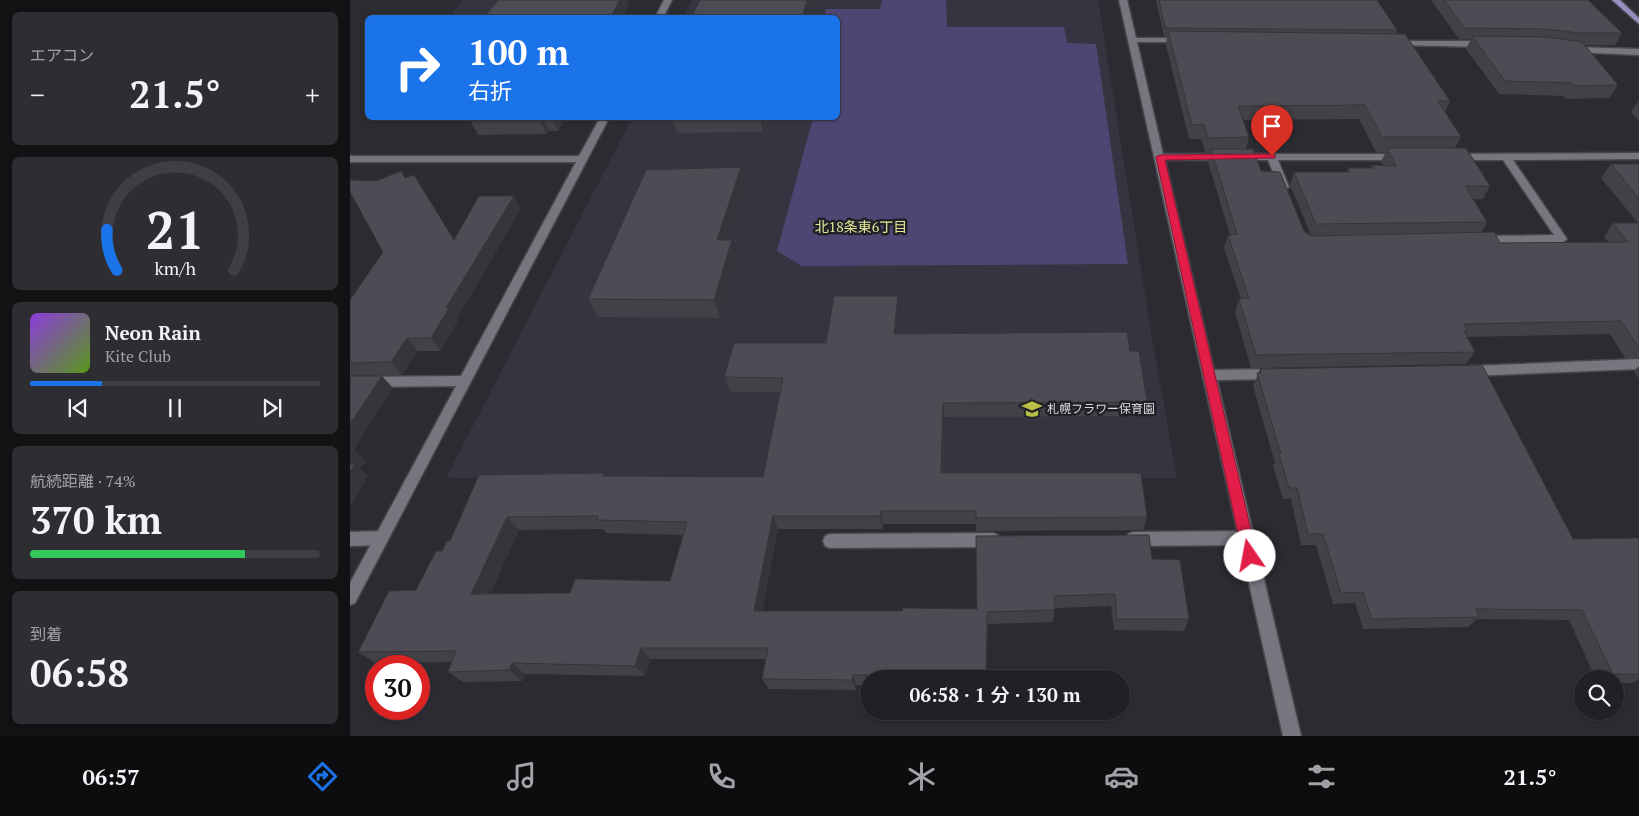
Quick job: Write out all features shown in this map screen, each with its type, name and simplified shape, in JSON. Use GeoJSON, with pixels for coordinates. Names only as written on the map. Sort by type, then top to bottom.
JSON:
{"type":"FeatureCollection","features":[{"type":"Feature","properties":{"kind":"main road"},"geometry":{"type":"LineString","coordinates":[[1616,0],[1635,15],[1639,22]]}},
{"type":"Feature","properties":{"kind":"street"},"geometry":{"type":"LineString","coordinates":[[660,15],[668,0]]}},
{"type":"Feature","properties":{"kind":"street"},"geometry":{"type":"LineString","coordinates":[[1124,0],[1292,736]]}},
{"type":"Feature","properties":{"kind":"street"},"geometry":{"type":"LineString","coordinates":[[1133,40],[1194,40]]}},
{"type":"Feature","properties":{"kind":"street"},"geometry":{"type":"LineString","coordinates":[[1381,43],[1490,44]]}},
{"type":"Feature","properties":{"kind":"street"},"geometry":{"type":"LineString","coordinates":[[1565,49],[1639,52]]}},
{"type":"Feature","properties":{"kind":"street"},"geometry":{"type":"LineString","coordinates":[[350,598],[603,120]]}},
{"type":"Feature","properties":{"kind":"street"},"geometry":{"type":"LineString","coordinates":[[1272,156],[1289,200]]}},
{"type":"Feature","properties":{"kind":"street"},"geometry":{"type":"LineString","coordinates":[[1448,157],[1639,156]]}},
{"type":"Feature","properties":{"kind":"street"},"geometry":{"type":"LineString","coordinates":[[1160,157],[1409,157]]}},
{"type":"Feature","properties":{"kind":"street"},"geometry":{"type":"LineString","coordinates":[[1474,240],[1562,238],[1506,157]]}},
{"type":"Feature","properties":{"kind":"street"},"geometry":{"type":"LineString","coordinates":[[350,160],[582,159]]}},
{"type":"Feature","properties":{"kind":"street"},"geometry":{"type":"LineString","coordinates":[[1453,372],[1639,364]]}},
{"type":"Feature","properties":{"kind":"street"},"geometry":{"type":"LineString","coordinates":[[1209,375],[1286,374]]}},
{"type":"Feature","properties":{"kind":"street"},"geometry":{"type":"LineString","coordinates":[[350,382],[465,382]]}},
{"type":"Feature","properties":{"kind":"street"},"geometry":{"type":"LineString","coordinates":[[350,539],[382,538]]}},
{"type":"Feature","properties":{"kind":"street"},"geometry":{"type":"LineString","coordinates":[[1120,540],[1246,538]]}},
{"type":"Feature","properties":{"kind":"street"},"geometry":{"type":"LineString","coordinates":[[830,541],[1010,540]]}},
{"type":"Feature","properties":{"kind":"shaded area"},"geometry":{"type":"Polygon","coordinates":[[[463,0],[569,0],[558,15],[450,15],[463,0]]]}},
{"type":"Feature","properties":{"kind":"shaded area"},"geometry":{"type":"Polygon","coordinates":[[[692,0],[1098,0],[1152,338],[1177,478],[446,478],[631,120],[840,120],[840,15],[684,15],[692,0]]]}},
{"type":"Feature","properties":{"kind":"shaded area"},"geometry":{"type":"Polygon","coordinates":[[[882,0],[946,0],[947,27],[1064,27],[1067,43],[1096,44],[1128,264],[802,266],[777,251],[812,120],[840,120],[840,15],[824,15],[826,9],[880,9],[882,0]]]}},
{"type":"Feature","properties":{"kind":"building"},"geometry":{"type":"Polygon","coordinates":[[[498,0],[620,0],[612,15],[486,15],[498,0]]]}},
{"type":"Feature","properties":{"kind":"building"},"geometry":{"type":"Polygon","coordinates":[[[700,0],[807,0],[803,15],[684,15],[693,14],[700,0]]]}},
{"type":"Feature","properties":{"kind":"building"},"geometry":{"type":"Polygon","coordinates":[[[1159,0],[1377,0],[1397,30],[1165,28],[1159,0]]]}},
{"type":"Feature","properties":{"kind":"building"},"geometry":{"type":"Polygon","coordinates":[[[1444,0],[1588,0],[1622,33],[1580,33],[1545,29],[1464,28],[1444,0]]]}},
{"type":"Feature","properties":{"kind":"building"},"geometry":{"type":"Polygon","coordinates":[[[1168,31],[1405,34],[1450,101],[1438,101],[1461,137],[1382,137],[1365,105],[1238,106],[1249,137],[1208,138],[1204,124],[1192,125],[1168,31]]]}},
{"type":"Feature","properties":{"kind":"building"},"geometry":{"type":"Polygon","coordinates":[[[1472,36],[1546,37],[1582,42],[1618,85],[1574,86],[1571,83],[1505,81],[1472,36]]]}},
{"type":"Feature","properties":{"kind":"building"},"geometry":{"type":"Polygon","coordinates":[[[472,120],[541,120],[540,121],[471,122],[472,120]]]}},
{"type":"Feature","properties":{"kind":"building"},"geometry":{"type":"Polygon","coordinates":[[[1387,148],[1466,148],[1490,186],[1465,186],[1487,222],[1316,224],[1294,172],[1350,172],[1348,168],[1374,168],[1372,165],[1396,166],[1387,148]]]}},
{"type":"Feature","properties":{"kind":"building"},"geometry":{"type":"Polygon","coordinates":[[[1211,149],[1253,149],[1261,171],[1280,172],[1304,231],[1311,236],[1494,232],[1500,243],[1628,242],[1613,223],[1639,223],[1639,345],[1637,345],[1621,321],[1464,324],[1467,331],[1464,331],[1475,352],[1256,355],[1239,299],[1249,298],[1228,235],[1237,234],[1211,149]]]}},
{"type":"Feature","properties":{"kind":"building"},"geometry":{"type":"Polygon","coordinates":[[[1611,164],[1639,164],[1639,199],[1611,164]]]}},
{"type":"Feature","properties":{"kind":"building"},"geometry":{"type":"Polygon","coordinates":[[[741,167],[717,240],[732,240],[714,300],[588,299],[646,170],[741,167]]]}},
{"type":"Feature","properties":{"kind":"building"},"geometry":{"type":"Polygon","coordinates":[[[401,171],[405,178],[414,175],[454,240],[479,196],[514,196],[446,308],[449,308],[431,338],[407,338],[391,362],[350,363],[350,300],[383,252],[350,192],[350,180],[376,181],[401,171]]]}},
{"type":"Feature","properties":{"kind":"building"},"geometry":{"type":"Polygon","coordinates":[[[834,296],[898,296],[894,334],[1127,332],[1130,351],[1139,351],[1147,402],[943,403],[941,473],[1141,473],[1147,517],[976,518],[976,511],[881,511],[880,516],[773,516],[754,611],[902,611],[903,608],[977,609],[976,536],[1149,535],[1152,559],[1180,560],[1189,619],[1117,619],[1115,594],[1054,596],[1055,610],[987,612],[986,670],[860,670],[860,675],[853,675],[852,680],[762,679],[768,648],[641,648],[635,666],[512,663],[509,670],[448,672],[456,651],[358,652],[389,591],[416,590],[436,551],[442,551],[447,541],[450,541],[479,475],[603,473],[602,476],[763,477],[783,378],[724,377],[734,343],[826,343],[834,296]],[[598,516],[507,517],[471,594],[570,593],[575,579],[670,581],[687,522],[597,520],[598,516]]]}},
{"type":"Feature","properties":{"kind":"building"},"geometry":{"type":"Polygon","coordinates":[[[1482,365],[1573,539],[1639,538],[1639,674],[1624,674],[1624,670],[1611,670],[1582,610],[1476,609],[1479,617],[1372,619],[1363,592],[1341,593],[1323,534],[1308,534],[1297,488],[1289,488],[1279,454],[1281,454],[1257,373],[1261,373],[1260,369],[1482,365]]]}},
{"type":"Feature","properties":{"kind":"building"},"geometry":{"type":"Polygon","coordinates":[[[350,376],[382,376],[350,424],[350,376]]]}},
{"type":"Feature","properties":{"kind":"building"},"geometry":{"type":"Polygon","coordinates":[[[350,464],[355,464],[350,473],[350,464]]]}},
{"type":"Feature","properties":{"kind":"place","name":"札幌フラワー保育園"},"geometry":{"type":"Point","coordinates":[1032,409]}},
{"type":"Feature","properties":{"kind":"district","name":"北18条東6丁目"},"geometry":{"type":"Point","coordinates":[861,227]}},
{"type":"Feature","properties":{"kind":"route"},"geometry":{"type":"LineString","coordinates":[[1250,556],[1160,157],[1272,156]]}}]}
